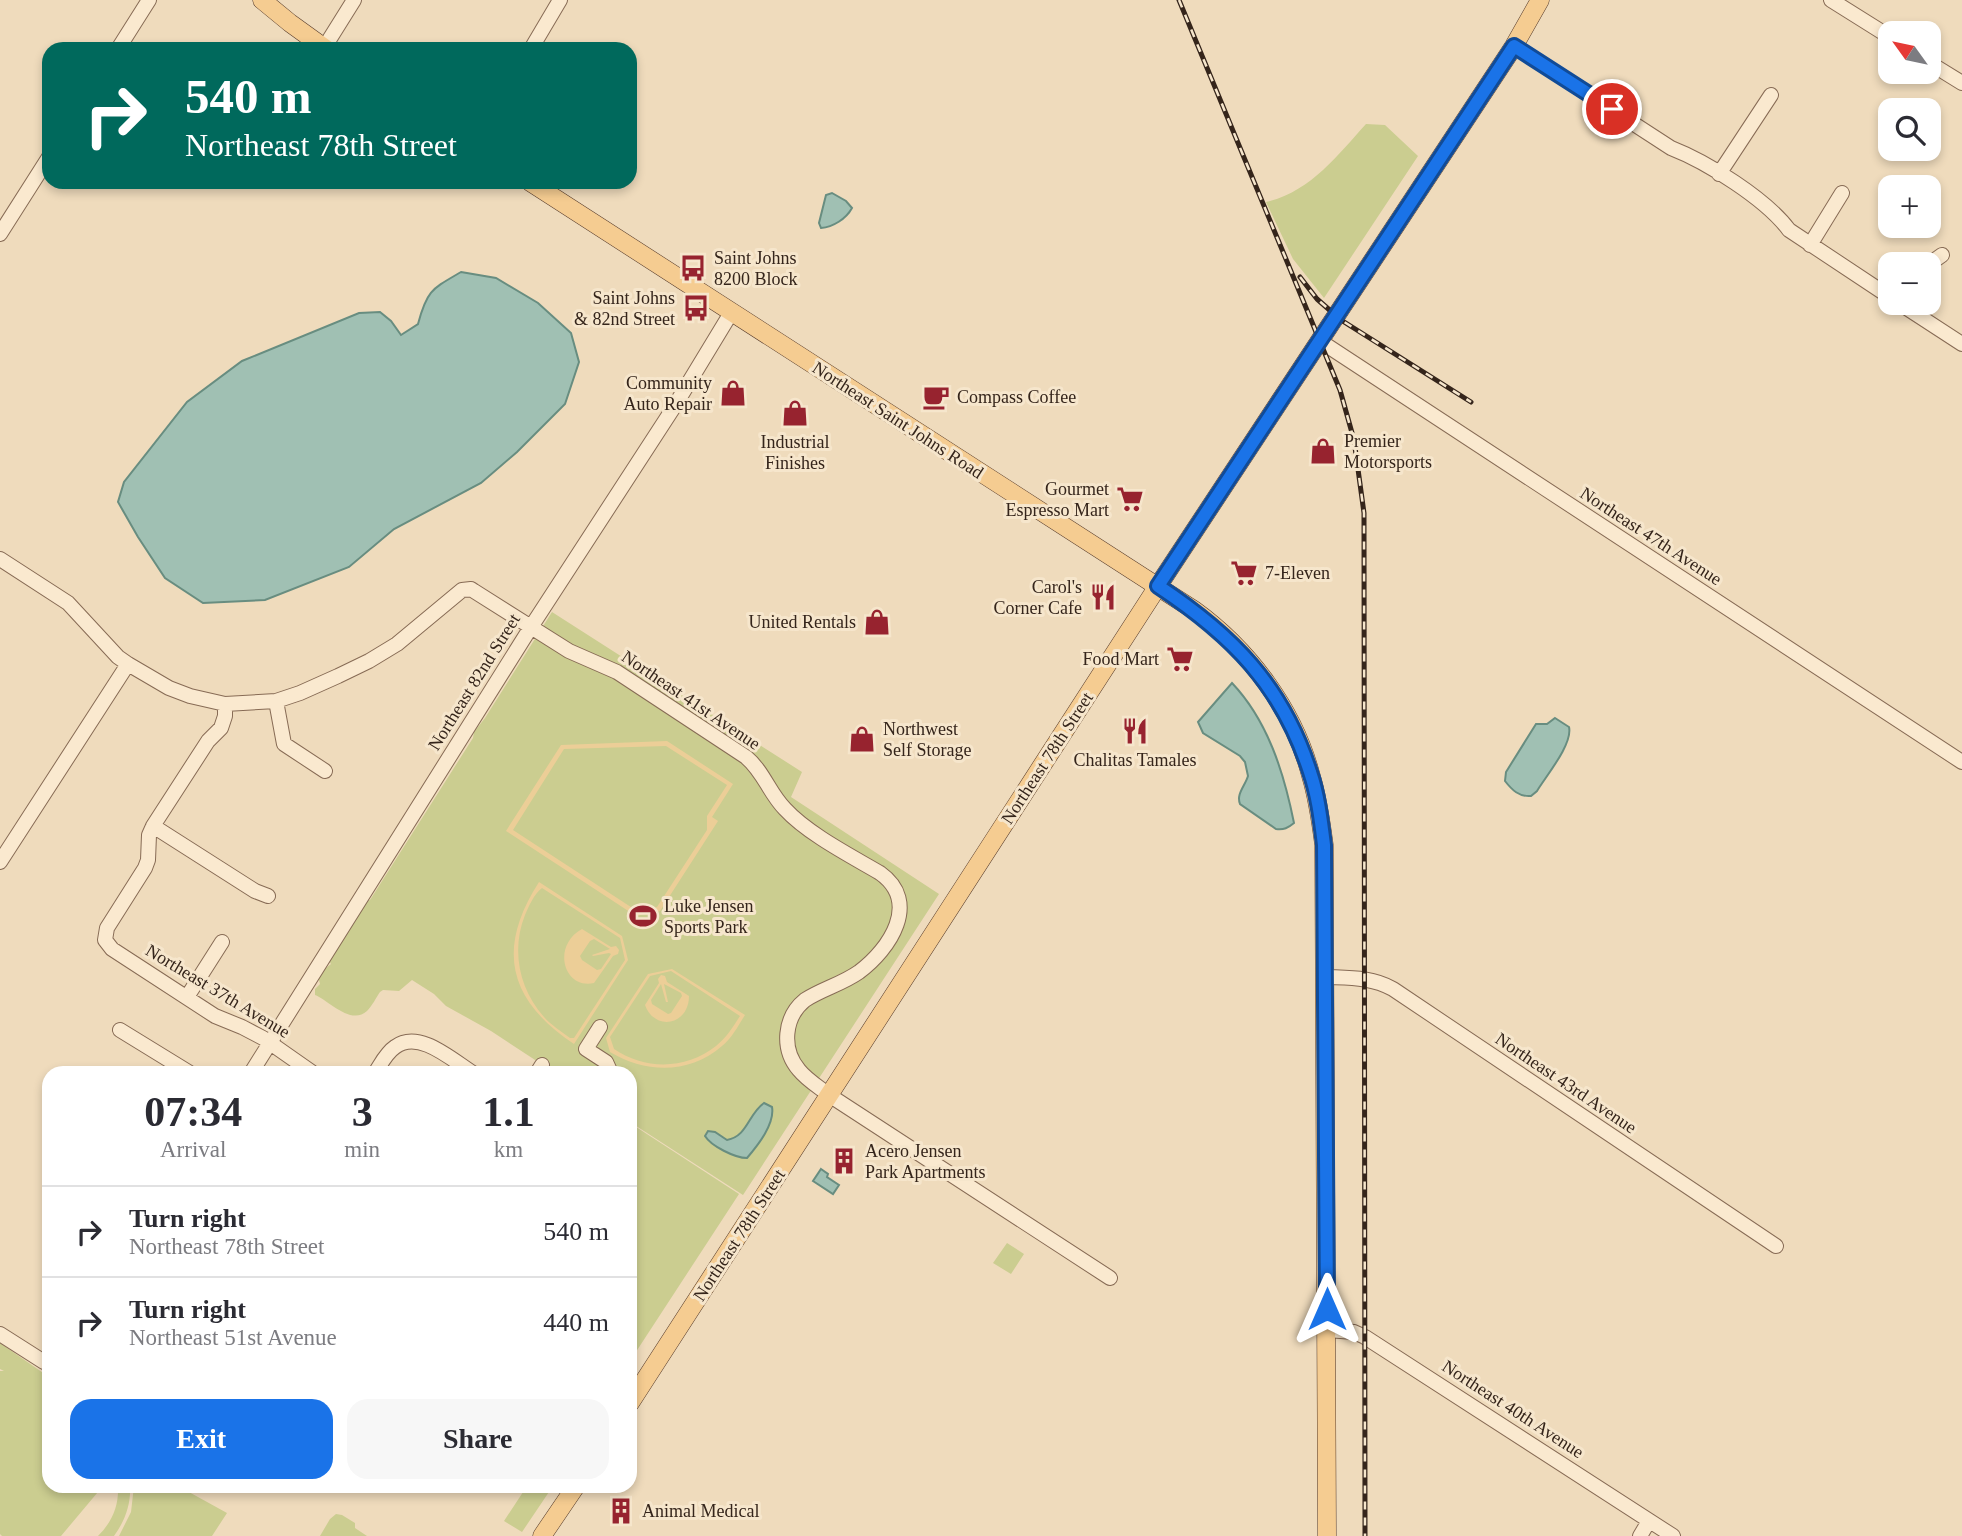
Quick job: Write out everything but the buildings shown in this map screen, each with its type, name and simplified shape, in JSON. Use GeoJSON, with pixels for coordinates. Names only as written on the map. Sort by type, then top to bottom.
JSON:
{"type":"FeatureCollection","features":[{"type":"Feature","properties":{"kind":"main road"},"geometry":{"type":"LineString","coordinates":[[262,0],[317,42]]}},
{"type":"Feature","properties":{"kind":"main road","name":"Northeast 78th Street"},"geometry":{"type":"LineString","coordinates":[[637,1392],[1158,586],[1514,46],[1540,0]]}},
{"type":"Feature","properties":{"kind":"main road","name":"Northeast Saint Johns Road"},"geometry":{"type":"LineString","coordinates":[[541,189],[1202,616],[1252,664],[1285,712],[1311,774],[1324,845],[1327,1536]]}},
{"type":"Feature","properties":{"kind":"main road"},"geometry":{"type":"LineString","coordinates":[[542,1536],[571,1493]]}},
{"type":"Feature","properties":{"kind":"street"},"geometry":{"type":"LineString","coordinates":[[122,42],[149,0]]}},
{"type":"Feature","properties":{"kind":"street"},"geometry":{"type":"LineString","coordinates":[[329,42],[354,0]]}},
{"type":"Feature","properties":{"kind":"street"},"geometry":{"type":"LineString","coordinates":[[535,42],[561,0]]}},
{"type":"Feature","properties":{"kind":"street"},"geometry":{"type":"LineString","coordinates":[[1831,0],[1878,29]]}},
{"type":"Feature","properties":{"kind":"street"},"geometry":{"type":"LineString","coordinates":[[1514,46],[1671,148],[1690,155],[1767,205],[1789,230],[1878,288]]}},
{"type":"Feature","properties":{"kind":"street"},"geometry":{"type":"LineString","coordinates":[[1941,70],[1962,83]]}},
{"type":"Feature","properties":{"kind":"street"},"geometry":{"type":"LineString","coordinates":[[1718,174],[1771,95]]}},
{"type":"Feature","properties":{"kind":"street"},"geometry":{"type":"LineString","coordinates":[[0,234],[42,168]]}},
{"type":"Feature","properties":{"kind":"street"},"geometry":{"type":"LineString","coordinates":[[1810,244],[1842,193]]}},
{"type":"Feature","properties":{"kind":"street","name":"Northeast 82nd Street"},"geometry":{"type":"LineString","coordinates":[[255,1066],[732,313]]}},
{"type":"Feature","properties":{"kind":"street"},"geometry":{"type":"LineString","coordinates":[[1918,315],[1962,344]]}},
{"type":"Feature","properties":{"kind":"street","name":"Northeast 47th Avenue"},"geometry":{"type":"LineString","coordinates":[[1320,341],[1962,762]]}},
{"type":"Feature","properties":{"kind":"street"},"geometry":{"type":"LineString","coordinates":[[0,559],[68,604],[118,657],[169,688],[225,704],[276,701],[284,744],[325,771]]}},
{"type":"Feature","properties":{"kind":"street","name":"Northeast 41st Avenue"},"geometry":{"type":"LineString","coordinates":[[276,701],[312,688],[378,656],[407,636],[458,593],[467,589],[474,590],[569,651],[617,672],[746,757],[762,774],[779,803],[794,819],[885,876],[894,884],[901,899],[898,922],[873,959],[859,972],[805,1000],[795,1010],[790,1021],[787,1041],[792,1059],[803,1075],[829,1095]]}},
{"type":"Feature","properties":{"kind":"street"},"geometry":{"type":"LineString","coordinates":[[1,858],[128,664]]}},
{"type":"Feature","properties":{"kind":"street"},"geometry":{"type":"LineString","coordinates":[[225,704],[221,728],[204,746],[153,826],[255,891],[268,896]]}},
{"type":"Feature","properties":{"kind":"street","name":"Northeast 37th Avenue"},"geometry":{"type":"LineString","coordinates":[[153,826],[149,835],[147,864],[107,928],[105,940],[110,947],[218,1018],[242,1027],[303,1066]]}},
{"type":"Feature","properties":{"kind":"street"},"geometry":{"type":"LineString","coordinates":[[187,997],[222,942]]}},
{"type":"Feature","properties":{"kind":"street","name":"Northeast 43rd Avenue"},"geometry":{"type":"LineString","coordinates":[[1326,977],[1365,979],[1393,989],[1776,1246]]}},
{"type":"Feature","properties":{"kind":"street"},"geometry":{"type":"LineString","coordinates":[[600,1027],[586,1049],[608,1066]]}},
{"type":"Feature","properties":{"kind":"street"},"geometry":{"type":"LineString","coordinates":[[120,1030],[179,1066]]}},
{"type":"Feature","properties":{"kind":"street"},"geometry":{"type":"LineString","coordinates":[[379,1066],[391,1050],[410,1041],[429,1045],[462,1066]]}},
{"type":"Feature","properties":{"kind":"street"},"geometry":{"type":"LineString","coordinates":[[829,1095],[1110,1278]]}},
{"type":"Feature","properties":{"kind":"street","name":"Northeast 40th Avenue"},"geometry":{"type":"LineString","coordinates":[[1327,1330],[1354,1332],[1365,1336],[1673,1536]]}},
{"type":"Feature","properties":{"kind":"street"},"geometry":{"type":"LineString","coordinates":[[0,1334],[42,1361]]}},
{"type":"Feature","properties":{"kind":"street"},"geometry":{"type":"LineString","coordinates":[[1640,1536],[1649,1521]]}},
{"type":"Feature","properties":{"kind":"green space"},"geometry":{"type":"Polygon","coordinates":[[[1366,124],[1385,125],[1418,156],[1324,298],[1293,259],[1266,202],[1296,190],[1322,171],[1366,124]]]}},
{"type":"Feature","properties":{"kind":"green space","name":"Luke Jensen Sports Park"},"geometry":{"type":"Polygon","coordinates":[[[552,612],[802,772],[791,797],[939,894],[743,1195],[637,1127],[637,1066],[544,1066],[446,1006],[434,994],[412,980],[399,991],[380,992],[369,1009],[361,1015],[347,1014],[315,995],[315,989],[320,984],[318,976],[331,964],[328,959],[365,901],[370,900],[552,612]]]}},
{"type":"Feature","properties":{"kind":"green space"},"geometry":{"type":"Polygon","coordinates":[[[637,1128],[739,1194],[637,1350],[637,1128]]]}},
{"type":"Feature","properties":{"kind":"green space"},"geometry":{"type":"Polygon","coordinates":[[[1007,1243],[1024,1254],[1011,1274],[993,1263],[1007,1243]]]}},
{"type":"Feature","properties":{"kind":"green space"},"geometry":{"type":"Polygon","coordinates":[[[0,1343],[42,1372],[42,1493],[97,1493],[61,1536],[0,1534],[0,1371],[4,1371],[0,1369],[0,1343]]]}},
{"type":"Feature","properties":{"kind":"green space"},"geometry":{"type":"Polygon","coordinates":[[[118,1493],[129,1493],[124,1518],[114,1536],[98,1536],[114,1513],[118,1493]]]}},
{"type":"Feature","properties":{"kind":"green space"},"geometry":{"type":"Polygon","coordinates":[[[133,1493],[191,1493],[227,1513],[212,1536],[119,1536],[131,1512],[133,1493]]]}},
{"type":"Feature","properties":{"kind":"green space"},"geometry":{"type":"Polygon","coordinates":[[[522,1493],[548,1493],[522,1532],[504,1521],[522,1493]]]}},
{"type":"Feature","properties":{"kind":"green space"},"geometry":{"type":"Polygon","coordinates":[[[336,1514],[355,1523],[355,1528],[367,1536],[320,1536],[336,1514]]]}},
{"type":"Feature","properties":{"kind":"sand"},"geometry":{"type":"Polygon","coordinates":[[[667,741],[733,784],[712,817],[718,821],[660,911],[636,916],[506,831],[561,745],[667,741]],[[666,746],[564,749],[513,830],[637,911],[657,907],[707,830],[707,816],[727,785],[666,746]]]}},
{"type":"Feature","properties":{"kind":"sand"},"geometry":{"type":"Polygon","coordinates":[[[539,882],[622,936],[628,960],[574,1044],[535,1010],[523,991],[516,972],[514,951],[517,929],[525,906],[539,882]],[[542,888],[530,904],[519,942],[518,955],[523,982],[544,1017],[570,1038],[574,1038],[625,960],[620,938],[542,888]]]}},
{"type":"Feature","properties":{"kind":"sand"},"geometry":{"type":"Polygon","coordinates":[[[582,929],[619,950],[594,983],[575,980],[565,965],[564,955],[572,936],[582,929]],[[594,939],[580,956],[597,970],[601,969],[611,954],[592,955],[610,949],[594,939]]]}},
{"type":"Feature","properties":{"kind":"sand"},"geometry":{"type":"Polygon","coordinates":[[[672,969],[745,1015],[726,1043],[695,1062],[667,1068],[624,1059],[610,1052],[606,1038],[648,974],[672,969]],[[671,971],[650,976],[610,1037],[614,1049],[639,1061],[652,1064],[679,1063],[692,1060],[716,1046],[740,1016],[671,971]]]}},
{"type":"Feature","properties":{"kind":"sand"},"geometry":{"type":"Polygon","coordinates":[[[661,975],[665,976],[667,982],[689,996],[688,1006],[678,1019],[663,1022],[650,1014],[645,1005],[659,983],[661,975]],[[661,984],[651,1000],[652,1004],[668,1014],[671,1013],[682,996],[664,984],[666,1002],[661,984]]]}},
{"type":"Feature","properties":{"kind":"shaded area"},"geometry":{"type":"Polygon","coordinates":[[[832,193],[852,208],[839,222],[821,228],[819,223],[826,195],[832,193]]]}},
{"type":"Feature","properties":{"kind":"shaded area"},"geometry":{"type":"Polygon","coordinates":[[[461,272],[496,278],[538,303],[571,333],[579,362],[565,404],[481,483],[394,529],[349,567],[265,600],[203,603],[165,578],[118,502],[124,482],[187,402],[242,361],[359,313],[380,312],[401,335],[418,324],[424,304],[432,292],[461,272]]]}},
{"type":"Feature","properties":{"kind":"shaded area"},"geometry":{"type":"Polygon","coordinates":[[[1232,683],[1245,698],[1273,748],[1294,823],[1286,828],[1276,829],[1240,804],[1240,793],[1248,776],[1245,762],[1203,733],[1198,722],[1232,683]]]}},
{"type":"Feature","properties":{"kind":"shaded area"},"geometry":{"type":"Polygon","coordinates":[[[1555,718],[1569,727],[1563,751],[1537,791],[1531,796],[1519,794],[1505,781],[1506,772],[1536,724],[1547,724],[1555,718]]]}},
{"type":"Feature","properties":{"kind":"shaded area"},"geometry":{"type":"Polygon","coordinates":[[[764,1103],[772,1107],[771,1120],[765,1134],[747,1158],[724,1151],[705,1136],[708,1131],[727,1140],[734,1138],[764,1103]]]}},
{"type":"Feature","properties":{"kind":"shaded area"},"geometry":{"type":"Polygon","coordinates":[[[821,1169],[839,1185],[833,1194],[813,1181],[821,1169]]]}},
{"type":"Feature","properties":{"kind":"railway"},"geometry":{"type":"LineString","coordinates":[[1179,0],[1340,390],[1354,440],[1364,513],[1365,1536]]}},
{"type":"Feature","properties":{"kind":"railway"},"geometry":{"type":"LineString","coordinates":[[1300,277],[1317,299],[1341,320],[1471,402]]}},
{"type":"Feature","properties":{"kind":"place","name":"Saint Johns 8200 Block"},"geometry":{"type":"Point","coordinates":[693,268]}},
{"type":"Feature","properties":{"kind":"place","name":"Saint Johns & 82nd Street"},"geometry":{"type":"Point","coordinates":[696,308]}},
{"type":"Feature","properties":{"kind":"place","name":"Community Auto Repair"},"geometry":{"type":"Point","coordinates":[733,393]}},
{"type":"Feature","properties":{"kind":"place","name":"Compass Coffee"},"geometry":{"type":"Point","coordinates":[936,397]}},
{"type":"Feature","properties":{"kind":"place","name":"Industrial Finishes"},"geometry":{"type":"Point","coordinates":[795,413]}},
{"type":"Feature","properties":{"kind":"place","name":"Premier Motorsports"},"geometry":{"type":"Point","coordinates":[1323,451]}},
{"type":"Feature","properties":{"kind":"place","name":"Gourmet Espresso Mart"},"geometry":{"type":"Point","coordinates":[1130,499]}},
{"type":"Feature","properties":{"kind":"place","name":"7-Eleven"},"geometry":{"type":"Point","coordinates":[1244,573]}},
{"type":"Feature","properties":{"kind":"place","name":"Carol's Corner Cafe"},"geometry":{"type":"Point","coordinates":[1103,597]}},
{"type":"Feature","properties":{"kind":"place","name":"United Rentals"},"geometry":{"type":"Point","coordinates":[877,622]}},
{"type":"Feature","properties":{"kind":"place","name":"Food Mart"},"geometry":{"type":"Point","coordinates":[1180,659]}},
{"type":"Feature","properties":{"kind":"place","name":"Chalitas Tamales"},"geometry":{"type":"Point","coordinates":[1135,731]}},
{"type":"Feature","properties":{"kind":"place","name":"Northwest Self Storage"},"geometry":{"type":"Point","coordinates":[862,739]}},
{"type":"Feature","properties":{"kind":"place","name":"Luke Jensen Sports Park"},"geometry":{"type":"Point","coordinates":[643,916]}},
{"type":"Feature","properties":{"kind":"place","name":"Acero Jensen Park Apartments"},"geometry":{"type":"Point","coordinates":[844,1161]}},
{"type":"Feature","properties":{"kind":"place","name":"Animal Medical"},"geometry":{"type":"Point","coordinates":[621,1511]}},
{"type":"Feature","properties":{"kind":"route"},"geometry":{"type":"LineString","coordinates":[[1327,1309],[1324,845],[1311,774],[1285,712],[1252,664],[1202,616],[1158,586],[1514,46],[1612,109]]}}]}
